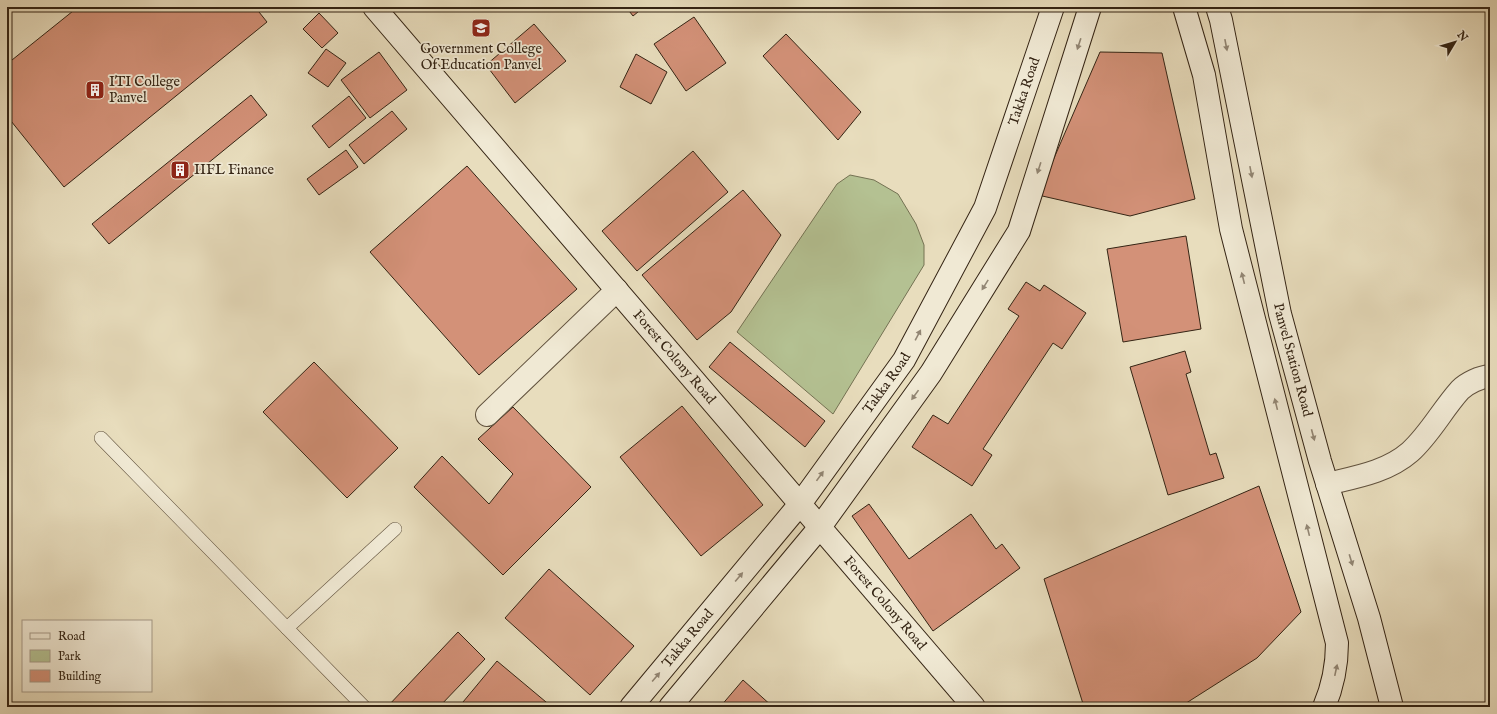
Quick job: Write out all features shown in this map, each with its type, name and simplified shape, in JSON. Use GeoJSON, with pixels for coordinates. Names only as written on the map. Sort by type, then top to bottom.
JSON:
{"type":"FeatureCollection","features":[{"type":"Feature","properties":{"kind":"street","name":"Forest Colony Road"},"geometry":{"type":"LineString","coordinates":[[374,7],[974,707]]}},
{"type":"Feature","properties":{"kind":"street","name":"Takka Road"},"geometry":{"type":"LineString","coordinates":[[631,707],[800,504],[904,360],[985,208],[1054,7]]}},
{"type":"Feature","properties":{"kind":"street","name":"Takka Road"},"geometry":{"type":"LineString","coordinates":[[670,707],[820,527],[931,373],[1019,231],[1090,7]]}},
{"type":"Feature","properties":{"kind":"street","name":"Panvel Station Road"},"geometry":{"type":"LineString","coordinates":[[1184,7],[1204,74],[1231,229],[1336,643],[1337,664],[1331,691],[1324,707]]}},
{"type":"Feature","properties":{"kind":"street","name":"Panvel Station Road"},"geometry":{"type":"LineString","coordinates":[[1217,7],[1221,20],[1280,314],[1327,484],[1369,618],[1392,707]]}},
{"type":"Feature","properties":{"kind":"street"},"geometry":{"type":"LineString","coordinates":[[487,414],[616,290]]}},
{"type":"Feature","properties":{"kind":"street"},"geometry":{"type":"LineString","coordinates":[[1327,484],[1362,476],[1386,467],[1408,453],[1428,434],[1461,389],[1481,377],[1490,376]]}},
{"type":"Feature","properties":{"kind":"lane"},"geometry":{"type":"LineString","coordinates":[[101,438],[364,707]]}},
{"type":"Feature","properties":{"kind":"lane"},"geometry":{"type":"LineString","coordinates":[[287,628],[395,529]]}},
{"type":"Feature","properties":{"kind":"green space"},"geometry":{"type":"Polygon","coordinates":[[[850,175],[874,180],[898,194],[916,224],[924,245],[924,265],[833,414],[737,332],[837,184],[850,175]]]}},
{"type":"Feature","properties":{"kind":"building","name":"ITI College Panvel"},"geometry":{"type":"Polygon","coordinates":[[[78,7],[255,7],[267,22],[64,187],[7,116],[7,64],[78,7]]]}},
{"type":"Feature","properties":{"kind":"building"},"geometry":{"type":"Polygon","coordinates":[[[626,7],[644,7],[633,16],[626,7]]]}},
{"type":"Feature","properties":{"kind":"building"},"geometry":{"type":"Polygon","coordinates":[[[319,13],[338,33],[322,48],[303,29],[319,13]]]}},
{"type":"Feature","properties":{"kind":"building"},"geometry":{"type":"Polygon","coordinates":[[[694,17],[726,63],[686,91],[654,44],[694,17]]]}},
{"type":"Feature","properties":{"kind":"building"},"geometry":{"type":"Polygon","coordinates":[[[534,24],[566,61],[515,103],[486,65],[534,24]]]}},
{"type":"Feature","properties":{"kind":"building"},"geometry":{"type":"Polygon","coordinates":[[[786,34],[861,112],[838,140],[763,56],[786,34]]]}},
{"type":"Feature","properties":{"kind":"building"},"geometry":{"type":"Polygon","coordinates":[[[326,49],[346,63],[328,87],[308,73],[326,49]]]}},
{"type":"Feature","properties":{"kind":"building"},"geometry":{"type":"Polygon","coordinates":[[[379,52],[407,90],[370,118],[341,80],[379,52]]]}},
{"type":"Feature","properties":{"kind":"building"},"geometry":{"type":"Polygon","coordinates":[[[1100,52],[1162,53],[1195,199],[1130,216],[1038,195],[1100,52]]]}},
{"type":"Feature","properties":{"kind":"building"},"geometry":{"type":"Polygon","coordinates":[[[636,54],[667,72],[651,104],[620,87],[636,54]]]}},
{"type":"Feature","properties":{"kind":"building","name":"IIFL Finance"},"geometry":{"type":"Polygon","coordinates":[[[251,95],[267,115],[109,244],[92,224],[251,95]]]}},
{"type":"Feature","properties":{"kind":"building"},"geometry":{"type":"Polygon","coordinates":[[[349,96],[366,118],[329,148],[312,126],[349,96]]]}},
{"type":"Feature","properties":{"kind":"building"},"geometry":{"type":"Polygon","coordinates":[[[392,111],[407,129],[364,164],[349,145],[392,111]]]}},
{"type":"Feature","properties":{"kind":"building"},"geometry":{"type":"Polygon","coordinates":[[[346,150],[358,167],[319,195],[307,179],[346,150]]]}},
{"type":"Feature","properties":{"kind":"building"},"geometry":{"type":"Polygon","coordinates":[[[693,151],[728,192],[637,271],[602,231],[693,151]]]}},
{"type":"Feature","properties":{"kind":"building"},"geometry":{"type":"Polygon","coordinates":[[[467,166],[577,289],[479,375],[370,252],[467,166]]]}},
{"type":"Feature","properties":{"kind":"building"},"geometry":{"type":"Polygon","coordinates":[[[743,190],[781,235],[731,312],[697,340],[642,275],[743,190]]]}},
{"type":"Feature","properties":{"kind":"building"},"geometry":{"type":"Polygon","coordinates":[[[1186,236],[1201,329],[1123,342],[1107,249],[1186,236]]]}},
{"type":"Feature","properties":{"kind":"building"},"geometry":{"type":"Polygon","coordinates":[[[1026,282],[1040,291],[1044,285],[1086,313],[1062,349],[1053,343],[983,449],[992,455],[972,486],[912,447],[933,415],[948,424],[1019,316],[1008,309],[1026,282]]]}},
{"type":"Feature","properties":{"kind":"building"},"geometry":{"type":"Polygon","coordinates":[[[730,342],[825,421],[805,447],[709,367],[730,342]]]}},
{"type":"Feature","properties":{"kind":"building"},"geometry":{"type":"Polygon","coordinates":[[[1185,351],[1191,372],[1186,374],[1210,455],[1216,453],[1224,478],[1168,495],[1130,367],[1185,351]]]}},
{"type":"Feature","properties":{"kind":"building"},"geometry":{"type":"Polygon","coordinates":[[[314,362],[398,448],[347,498],[263,412],[314,362]]]}},
{"type":"Feature","properties":{"kind":"building"},"geometry":{"type":"Polygon","coordinates":[[[682,406],[763,505],[701,556],[620,457],[682,406]]]}},
{"type":"Feature","properties":{"kind":"building"},"geometry":{"type":"Polygon","coordinates":[[[513,407],[591,487],[503,575],[414,487],[442,456],[489,504],[513,474],[478,439],[513,407]]]}},
{"type":"Feature","properties":{"kind":"building"},"geometry":{"type":"Polygon","coordinates":[[[1259,486],[1301,612],[1257,658],[1180,707],[1084,707],[1044,579],[1259,486]]]}},
{"type":"Feature","properties":{"kind":"building"},"geometry":{"type":"Polygon","coordinates":[[[869,504],[909,559],[971,514],[996,549],[1002,544],[1020,568],[933,631],[852,516],[869,504]]]}},
{"type":"Feature","properties":{"kind":"building"},"geometry":{"type":"Polygon","coordinates":[[[549,569],[634,646],[590,695],[505,618],[549,569]]]}},
{"type":"Feature","properties":{"kind":"building"},"geometry":{"type":"Polygon","coordinates":[[[458,632],[485,659],[439,707],[387,707],[458,632]]]}},
{"type":"Feature","properties":{"kind":"building"},"geometry":{"type":"Polygon","coordinates":[[[497,661],[552,707],[470,707],[463,702],[497,661]]]}},
{"type":"Feature","properties":{"kind":"building"},"geometry":{"type":"Polygon","coordinates":[[[743,680],[773,707],[720,707],[743,680]]]}},
{"type":"Feature","properties":{"kind":"place","name":"Government College Of Education Panvel"},"geometry":{"type":"Point","coordinates":[481,28]}},
{"type":"Feature","properties":{"kind":"place","name":"ITI College Panvel"},"geometry":{"type":"Point","coordinates":[95,90]}},
{"type":"Feature","properties":{"kind":"place","name":"IIFL Finance"},"geometry":{"type":"Point","coordinates":[180,170]}}]}
